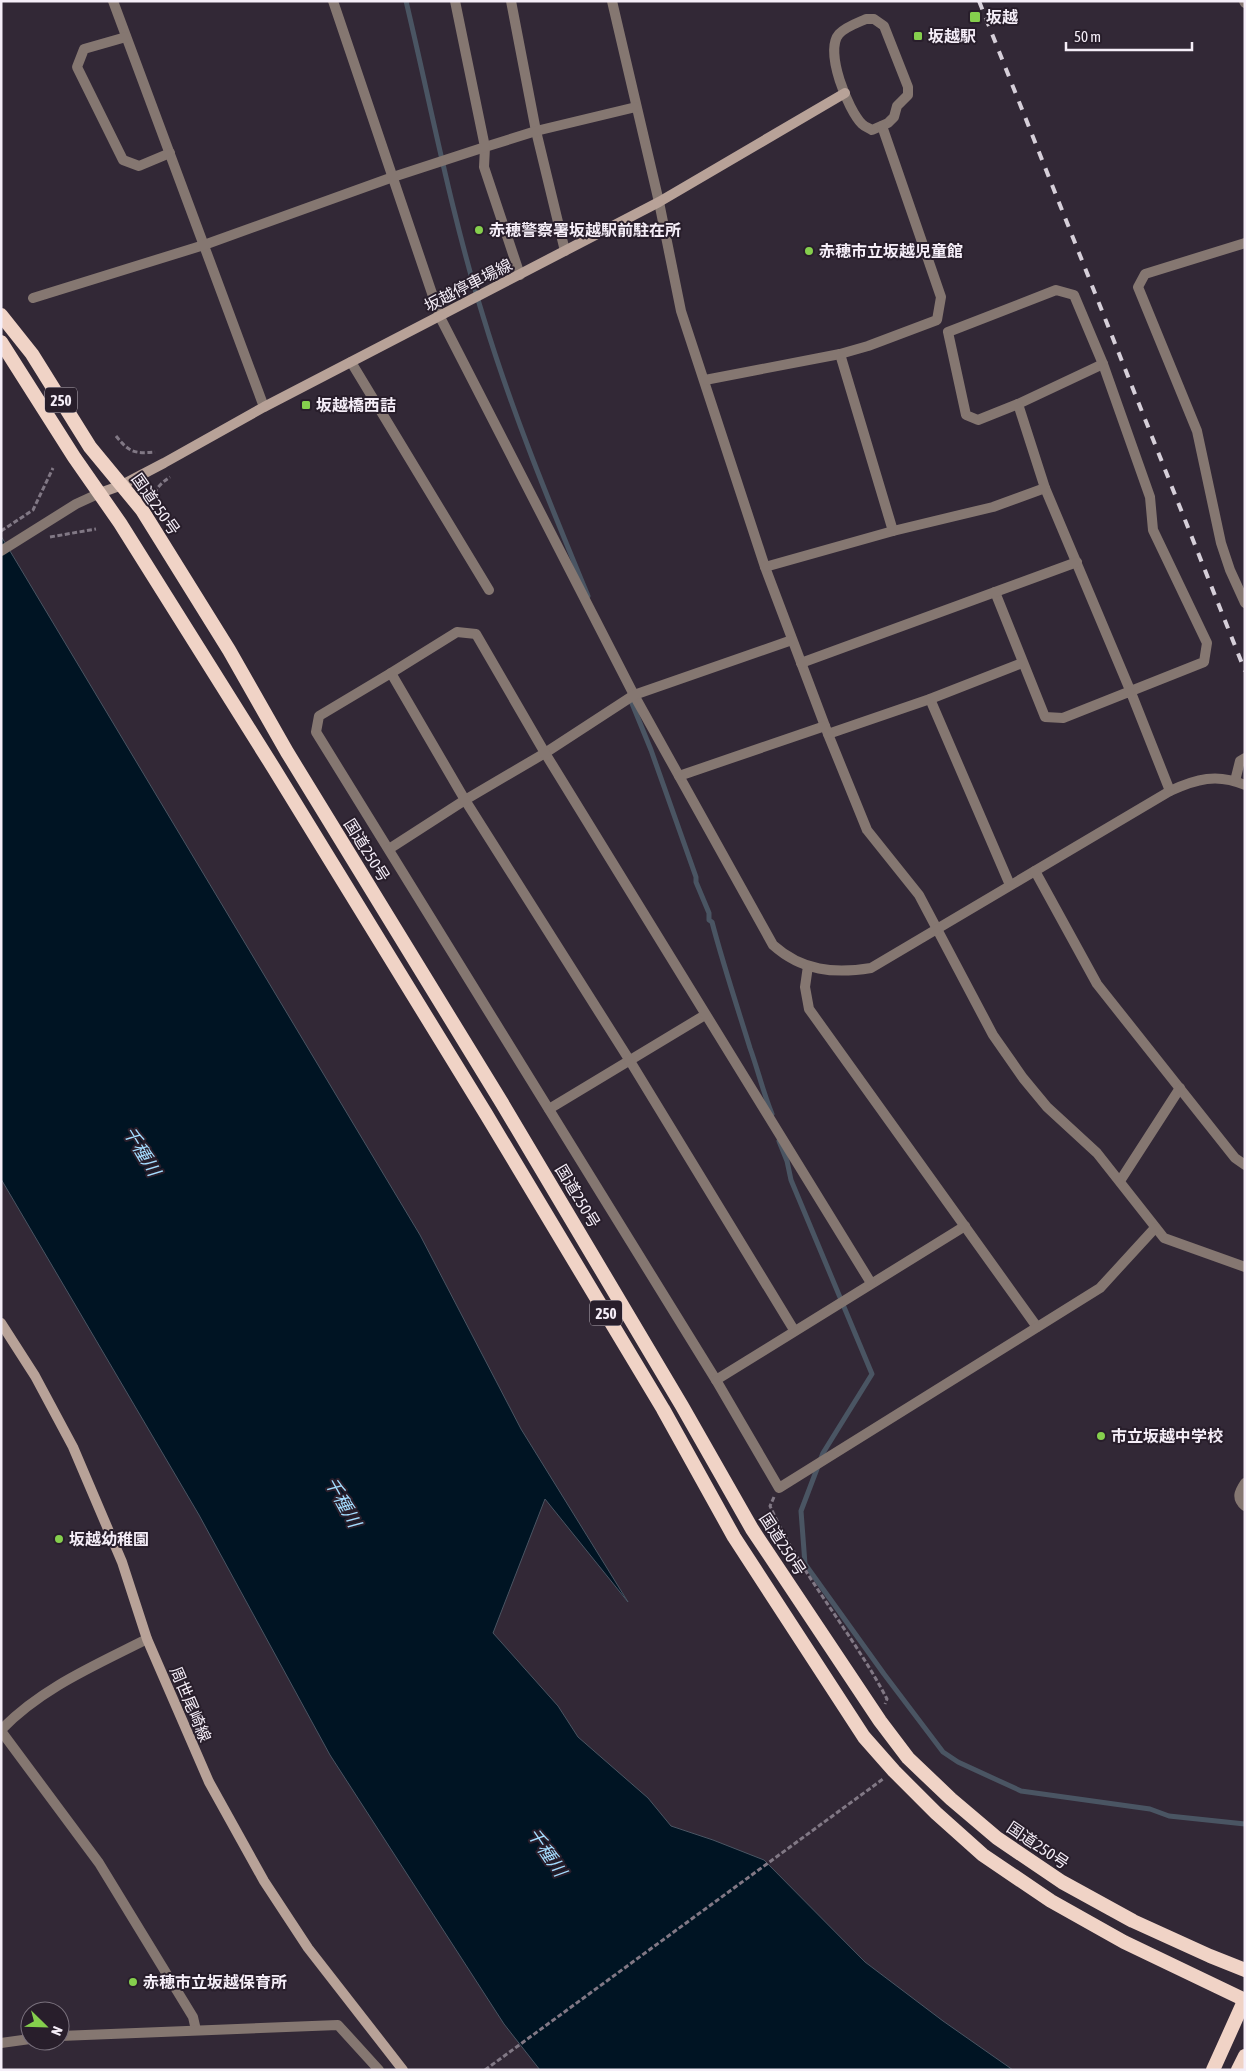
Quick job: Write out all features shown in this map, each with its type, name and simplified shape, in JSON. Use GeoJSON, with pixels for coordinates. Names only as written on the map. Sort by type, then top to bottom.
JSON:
{"type":"FeatureCollection","features":[{"type":"Feature","properties":{"kind":"highway","name":"国道250号"},"geometry":{"type":"LineString","coordinates":[[1,315],[32,354],[90,447],[142,510],[229,650],[287,752],[502,1103],[672,1389],[752,1529],[880,1721],[908,1758],[951,1799],[997,1838],[1062,1882],[1133,1921],[1245,1970]]}},
{"type":"Feature","properties":{"kind":"highway","name":"250"},"geometry":{"type":"LineString","coordinates":[[1,342],[74,457],[100,493],[273,767],[486,1114],[663,1409],[734,1537],[864,1737],[894,1771],[936,1813],[983,1855],[1059,1906],[1124,1942],[1244,1999],[1213,2070]]}},
{"type":"Feature","properties":{"kind":"highway"},"geometry":{"type":"LineString","coordinates":[[1238,2070],[1245,2056]]}},
{"type":"Feature","properties":{"kind":"main road","name":"坂越停車場線"},"geometry":{"type":"LineString","coordinates":[[100,493],[122,485],[264,407],[659,202],[845,92]]}},
{"type":"Feature","properties":{"kind":"main road","name":"周世尾崎線"},"geometry":{"type":"LineString","coordinates":[[1,1323],[35,1376],[73,1447],[122,1562],[147,1639],[208,1782],[264,1882],[308,1948],[403,2070]]}},
{"type":"Feature","properties":{"kind":"street"},"geometry":{"type":"LineString","coordinates":[[113,1],[264,407]]}},
{"type":"Feature","properties":{"kind":"street"},"geometry":{"type":"LineString","coordinates":[[333,1],[440,317],[634,695],[774,945],[787,957],[808,966],[846,972],[871,968],[1170,791],[1193,781],[1217,778],[1240,783],[1240,761],[1245,758]]}},
{"type":"Feature","properties":{"kind":"street"},"geometry":{"type":"LineString","coordinates":[[455,1],[485,147],[484,167],[520,275]]}},
{"type":"Feature","properties":{"kind":"street"},"geometry":{"type":"LineString","coordinates":[[512,1],[536,132],[565,251]]}},
{"type":"Feature","properties":{"kind":"street"},"geometry":{"type":"LineString","coordinates":[[612,1],[659,202],[681,311],[765,567],[867,830],[919,895],[993,1035],[1023,1078],[1047,1107],[1097,1153],[1164,1238],[1245,1267]]}},
{"type":"Feature","properties":{"kind":"street"},"geometry":{"type":"LineString","coordinates":[[866,19],[874,19],[884,26],[908,87],[908,95],[896,106],[894,117],[882,126],[872,130],[863,126],[845,92],[833,58],[834,42],[839,34],[853,24],[866,19]]}},
{"type":"Feature","properties":{"kind":"street"},"geometry":{"type":"LineString","coordinates":[[126,36],[84,50],[77,67],[123,160],[138,166],[170,153]]}},
{"type":"Feature","properties":{"kind":"street"},"geometry":{"type":"LineString","coordinates":[[34,298],[204,245],[393,177],[485,147],[636,107]]}},
{"type":"Feature","properties":{"kind":"street"},"geometry":{"type":"LineString","coordinates":[[882,126],[941,297],[937,320]]}},
{"type":"Feature","properties":{"kind":"street"},"geometry":{"type":"LineString","coordinates":[[1245,243],[1145,274],[1138,286],[1197,432],[1221,543],[1230,570],[1245,603]]}},
{"type":"Feature","properties":{"kind":"street"},"geometry":{"type":"LineString","coordinates":[[948,332],[1056,290],[1074,295],[1103,364],[1150,497],[1153,530],[1207,643],[1204,662],[1063,718],[1045,717],[995,592]]}},
{"type":"Feature","properties":{"kind":"street"},"geometry":{"type":"LineString","coordinates":[[937,320],[948,332],[966,415],[978,420],[1018,404],[1103,364]]}},
{"type":"Feature","properties":{"kind":"street"},"geometry":{"type":"LineString","coordinates":[[705,380],[840,354],[868,346],[937,320]]}},
{"type":"Feature","properties":{"kind":"street"},"geometry":{"type":"LineString","coordinates":[[840,354],[893,531]]}},
{"type":"Feature","properties":{"kind":"street"},"geometry":{"type":"LineString","coordinates":[[351,362],[489,590]]}},
{"type":"Feature","properties":{"kind":"street"},"geometry":{"type":"LineString","coordinates":[[1018,404],[1045,488],[1130,690],[1170,791]]}},
{"type":"Feature","properties":{"kind":"street"},"geometry":{"type":"LineString","coordinates":[[765,567],[893,531],[993,507],[1045,488]]}},
{"type":"Feature","properties":{"kind":"street"},"geometry":{"type":"LineString","coordinates":[[1,551],[76,504],[100,493]]}},
{"type":"Feature","properties":{"kind":"street"},"geometry":{"type":"LineString","coordinates":[[801,663],[1077,562]]}},
{"type":"Feature","properties":{"kind":"street"},"geometry":{"type":"LineString","coordinates":[[871,1283],[545,753],[476,634],[457,632],[319,716],[316,732],[716,1380],[779,1488],[1100,1288],[1155,1228]]}},
{"type":"Feature","properties":{"kind":"street"},"geometry":{"type":"LineString","coordinates":[[389,849],[464,800],[545,753],[634,695],[792,640]]}},
{"type":"Feature","properties":{"kind":"street"},"geometry":{"type":"LineString","coordinates":[[679,776],[930,699],[1022,663]]}},
{"type":"Feature","properties":{"kind":"street"},"geometry":{"type":"LineString","coordinates":[[391,673],[464,800],[630,1061],[794,1330]]}},
{"type":"Feature","properties":{"kind":"street"},"geometry":{"type":"LineString","coordinates":[[930,699],[1010,885]]}},
{"type":"Feature","properties":{"kind":"street"},"geometry":{"type":"LineString","coordinates":[[1036,871],[1097,984],[1235,1158],[1245,1165]]}},
{"type":"Feature","properties":{"kind":"street"},"geometry":{"type":"LineString","coordinates":[[808,966],[805,987],[809,1009],[1037,1327]]}},
{"type":"Feature","properties":{"kind":"street"},"geometry":{"type":"LineString","coordinates":[[549,1109],[705,1014]]}},
{"type":"Feature","properties":{"kind":"street"},"geometry":{"type":"LineString","coordinates":[[1120,1181],[1180,1088]]}},
{"type":"Feature","properties":{"kind":"street"},"geometry":{"type":"LineString","coordinates":[[1235,1158],[1245,1151]]}},
{"type":"Feature","properties":{"kind":"street"},"geometry":{"type":"LineString","coordinates":[[716,1380],[965,1226]]}},
{"type":"Feature","properties":{"kind":"street"},"geometry":{"type":"LineString","coordinates":[[1245,1483],[1239,1493],[1240,1501],[1245,1506]]}},
{"type":"Feature","properties":{"kind":"street"},"geometry":{"type":"LineString","coordinates":[[147,1639],[60,1684],[25,1708],[1,1731],[99,1863],[193,2017],[196,2030]]}},
{"type":"Feature","properties":{"kind":"street"},"geometry":{"type":"LineString","coordinates":[[70,2036],[338,2025],[379,2070]]}},
{"type":"Feature","properties":{"kind":"street"},"geometry":{"type":"LineString","coordinates":[[1,2043],[20,2040]]}},
{"type":"Feature","properties":{"kind":"path"},"geometry":{"type":"LineString","coordinates":[[116,436],[126,448],[139,454],[160,451]]}},
{"type":"Feature","properties":{"kind":"path"},"geometry":{"type":"LineString","coordinates":[[1,531],[33,510],[53,468]]}},
{"type":"Feature","properties":{"kind":"path"},"geometry":{"type":"LineString","coordinates":[[154,502],[153,496],[158,486],[170,476]]}},
{"type":"Feature","properties":{"kind":"path"},"geometry":{"type":"LineString","coordinates":[[43,541],[51,536],[96,529]]}},
{"type":"Feature","properties":{"kind":"path"},"geometry":{"type":"LineString","coordinates":[[779,1488],[770,1506],[784,1538],[873,1672],[887,1699],[880,1721]]}},
{"type":"Feature","properties":{"kind":"path"},"geometry":{"type":"LineString","coordinates":[[485,2070],[872,1789]]}},
{"type":"Feature","properties":{"kind":"water","name":"千種川"},"geometry":{"type":"Polygon","coordinates":[[[1,536],[420,1235],[521,1429],[628,1602],[545,1499],[493,1633],[558,1706],[578,1737],[648,1798],[671,1826],[764,1860],[865,1962],[943,2021],[1013,2070],[540,2070],[504,2024],[330,1755],[199,1515],[1,1179],[1,536]]]}},
{"type":"Feature","properties":{"kind":"waterway"},"geometry":{"type":"LineString","coordinates":[[406,1],[451,199],[494,352],[519,423],[588,596]]}},
{"type":"Feature","properties":{"kind":"waterway"},"geometry":{"type":"LineString","coordinates":[[629,696],[651,750],[696,877],[696,882],[709,913],[709,920],[712,922],[735,1001],[772,1114]]}},
{"type":"Feature","properties":{"kind":"waterway"},"geometry":{"type":"LineString","coordinates":[[779,1141],[787,1161],[791,1180],[872,1374],[823,1453],[801,1511],[805,1564],[943,1752],[958,1762],[1021,1791],[1150,1809],[1169,1816],[1245,1824]]}},
{"type":"Feature","properties":{"kind":"railway"},"geometry":{"type":"LineString","coordinates":[[979,1],[1245,671]]}},
{"type":"Feature","properties":{"kind":"place","name":"坂越"},"geometry":{"type":"Point","coordinates":[975,17]}},
{"type":"Feature","properties":{"kind":"place","name":"坂越駅"},"geometry":{"type":"Point","coordinates":[918,36]}},
{"type":"Feature","properties":{"kind":"place","name":"赤穂警察署坂越駅前駐在所"},"geometry":{"type":"Point","coordinates":[479,230]}},
{"type":"Feature","properties":{"kind":"place","name":"赤穂市立坂越児童館"},"geometry":{"type":"Point","coordinates":[809,251]}},
{"type":"Feature","properties":{"kind":"place","name":"坂越橋西詰"},"geometry":{"type":"Point","coordinates":[306,405]}},
{"type":"Feature","properties":{"kind":"place","name":"市立坂越中学校"},"geometry":{"type":"Point","coordinates":[1101,1436]}},
{"type":"Feature","properties":{"kind":"place","name":"坂越幼稚園"},"geometry":{"type":"Point","coordinates":[59,1539]}},
{"type":"Feature","properties":{"kind":"place","name":"赤穂市立坂越保育所"},"geometry":{"type":"Point","coordinates":[133,1982]}}]}
